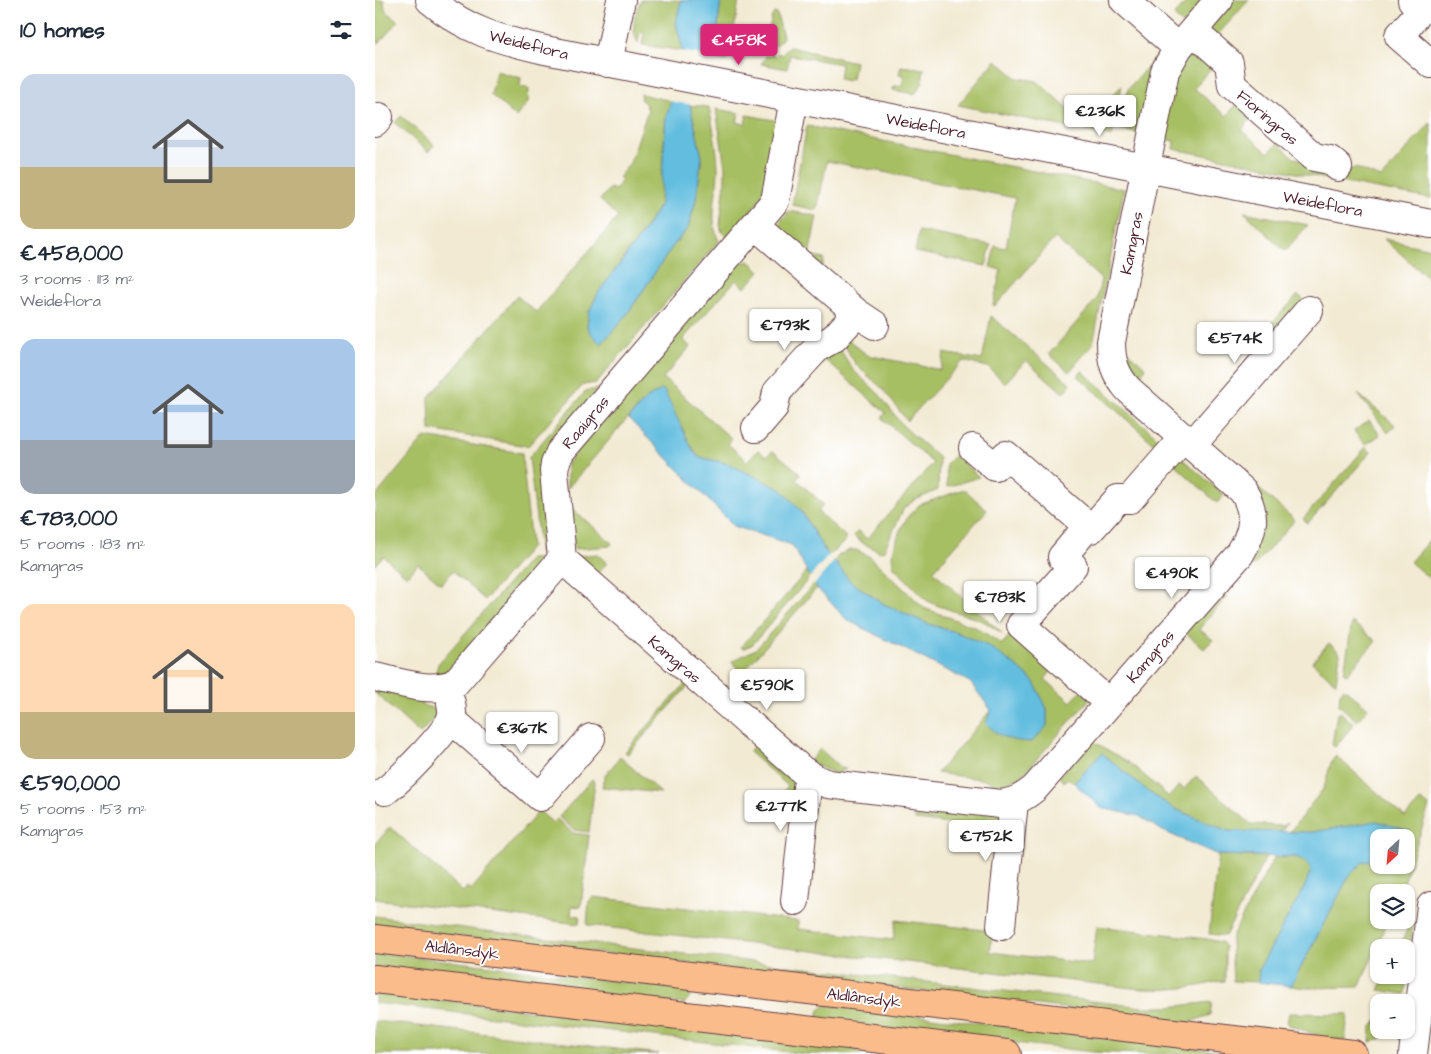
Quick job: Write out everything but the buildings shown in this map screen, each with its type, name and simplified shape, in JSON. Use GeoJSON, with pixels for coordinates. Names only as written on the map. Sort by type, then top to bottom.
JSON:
{"type":"FeatureCollection","features":[{"type":"Feature","properties":{"kind":"main road","name":"Aldlânsdyk"},"geometry":{"type":"LineString","coordinates":[[375,939],[1353,1054]]}},
{"type":"Feature","properties":{"kind":"main road"},"geometry":{"type":"LineString","coordinates":[[375,979],[1007,1054]]}},
{"type":"Feature","properties":{"kind":"street","name":"Weideflora"},"geometry":{"type":"LineString","coordinates":[[430,0],[458,21],[497,39],[1431,224]]}},
{"type":"Feature","properties":{"kind":"street"},"geometry":{"type":"LineString","coordinates":[[608,62],[621,0]]}},
{"type":"Feature","properties":{"kind":"street","name":"Fioringras"},"geometry":{"type":"LineString","coordinates":[[1124,0],[1185,39],[1229,63],[1231,85],[1314,157],[1330,160],[1338,167]]}},
{"type":"Feature","properties":{"kind":"street"},"geometry":{"type":"LineString","coordinates":[[1146,168],[1165,70],[1185,39],[1219,0]]}},
{"type":"Feature","properties":{"kind":"street"},"geometry":{"type":"LineString","coordinates":[[1412,0],[1422,9],[1399,36],[1431,64]]}},
{"type":"Feature","properties":{"kind":"street","name":"Raaigras"},"geometry":{"type":"LineString","coordinates":[[562,559],[554,471],[560,452],[609,392],[775,201],[794,99]]}},
{"type":"Feature","properties":{"kind":"street","name":"Kamgras"},"geometry":{"type":"LineString","coordinates":[[562,559],[812,777],[828,784],[1000,804],[1014,802],[1025,797],[1035,788],[1240,554],[1247,543],[1252,529],[1249,501],[1243,490],[1128,389],[1120,380],[1111,361],[1111,342],[1146,168]]}},
{"type":"Feature","properties":{"kind":"street"},"geometry":{"type":"LineString","coordinates":[[755,225],[866,319],[817,348],[777,392],[774,407],[756,428]]}},
{"type":"Feature","properties":{"kind":"street"},"geometry":{"type":"LineString","coordinates":[[973,448],[995,467],[1007,455],[1091,529],[1118,499],[1130,498],[1188,441],[1309,310]]}},
{"type":"Feature","properties":{"kind":"street"},"geometry":{"type":"LineString","coordinates":[[1088,526],[1062,557],[1073,566],[1021,625],[1109,703]]}},
{"type":"Feature","properties":{"kind":"street"},"geometry":{"type":"LineString","coordinates":[[375,677],[429,688],[455,683],[562,559]]}},
{"type":"Feature","properties":{"kind":"street"},"geometry":{"type":"LineString","coordinates":[[385,791],[398,782],[443,731],[451,719],[452,710],[447,686]]}},
{"type":"Feature","properties":{"kind":"street"},"geometry":{"type":"LineString","coordinates":[[451,719],[540,797],[591,738]]}},
{"type":"Feature","properties":{"kind":"street"},"geometry":{"type":"LineString","coordinates":[[795,901],[807,787],[812,777]]}},
{"type":"Feature","properties":{"kind":"street"},"geometry":{"type":"LineString","coordinates":[[1001,926],[1014,802]]}},
{"type":"Feature","properties":{"kind":"street"},"geometry":{"type":"LineString","coordinates":[[1413,1054],[1431,906]]}},
{"type":"Feature","properties":{"kind":"green space"},"geometry":{"type":"Polygon","coordinates":[[[375,0],[384,0],[385,10],[398,21],[379,43],[375,39],[375,0]]]}},
{"type":"Feature","properties":{"kind":"green space"},"geometry":{"type":"Polygon","coordinates":[[[641,0],[681,0],[676,23],[683,51],[642,45],[644,32],[640,32],[638,43],[634,27],[635,16],[641,0]]]}},
{"type":"Feature","properties":{"kind":"green space"},"geometry":{"type":"Polygon","coordinates":[[[721,0],[739,0],[734,30],[741,31],[738,50],[726,61],[701,55],[717,32],[721,0]]]}},
{"type":"Feature","properties":{"kind":"green space"},"geometry":{"type":"Polygon","coordinates":[[[1188,0],[1206,0],[1183,25],[1174,16],[1188,0]]]}},
{"type":"Feature","properties":{"kind":"green space"},"geometry":{"type":"Polygon","coordinates":[[[1233,0],[1249,0],[1214,39],[1206,32],[1233,0]]]}},
{"type":"Feature","properties":{"kind":"green space"},"geometry":{"type":"Polygon","coordinates":[[[774,13],[777,14],[783,37],[776,46],[772,43],[769,47],[766,45],[763,49],[752,41],[759,31],[761,33],[764,30],[767,32],[774,13]]]}},
{"type":"Feature","properties":{"kind":"green space"},"geometry":{"type":"Polygon","coordinates":[[[790,47],[855,62],[852,79],[849,78],[848,81],[839,79],[841,64],[790,55],[787,69],[761,64],[767,55],[769,57],[772,54],[775,56],[778,53],[782,55],[790,47]]]}},
{"type":"Feature","properties":{"kind":"green space"},"geometry":{"type":"Polygon","coordinates":[[[1192,48],[1213,66],[1194,88],[1226,116],[1239,102],[1254,115],[1242,130],[1268,153],[1278,143],[1294,158],[1312,161],[1332,177],[1332,180],[1174,149],[1175,141],[1162,139],[1173,82],[1192,48]]]}},
{"type":"Feature","properties":{"kind":"green space"},"geometry":{"type":"Polygon","coordinates":[[[1160,52],[1142,134],[1120,130],[1128,89],[1147,67],[1151,66],[1149,64],[1160,52]]]}},
{"type":"Feature","properties":{"kind":"green space"},"geometry":{"type":"Polygon","coordinates":[[[996,60],[1017,78],[1037,81],[1079,119],[1080,130],[958,105],[996,60]]]}},
{"type":"Feature","properties":{"kind":"green space"},"geometry":{"type":"Polygon","coordinates":[[[901,66],[924,69],[922,84],[915,94],[893,90],[894,86],[902,86],[904,75],[899,74],[901,66]]]}},
{"type":"Feature","properties":{"kind":"green space"},"geometry":{"type":"Polygon","coordinates":[[[496,71],[521,78],[520,86],[529,89],[528,102],[516,117],[491,95],[496,71]]]}},
{"type":"Feature","properties":{"kind":"green space"},"geometry":{"type":"Polygon","coordinates":[[[1122,85],[1112,137],[1086,131],[1087,127],[1100,113],[1099,111],[1122,85]]]}},
{"type":"Feature","properties":{"kind":"green space"},"geometry":{"type":"Polygon","coordinates":[[[641,94],[671,101],[666,116],[660,204],[642,233],[598,293],[589,312],[587,326],[591,334],[602,343],[626,316],[673,246],[688,228],[696,200],[702,157],[690,105],[709,107],[718,168],[714,223],[719,241],[596,383],[583,385],[528,446],[430,430],[429,398],[517,296],[536,312],[618,217],[600,200],[610,188],[615,190],[622,180],[619,177],[630,163],[648,110],[645,103],[640,99],[641,94]]]}},
{"type":"Feature","properties":{"kind":"green space"},"geometry":{"type":"Polygon","coordinates":[[[716,109],[739,113],[737,122],[745,124],[747,115],[779,121],[765,193],[729,240],[722,232],[720,225],[725,167],[716,109]]]}},
{"type":"Feature","properties":{"kind":"green space"},"geometry":{"type":"Polygon","coordinates":[[[401,116],[434,145],[428,152],[395,123],[401,116]]]}},
{"type":"Feature","properties":{"kind":"green space"},"geometry":{"type":"Polygon","coordinates":[[[1431,122],[1431,199],[1340,182],[1350,169],[1356,168],[1381,178],[1431,122]]]}},
{"type":"Feature","properties":{"kind":"green space"},"geometry":{"type":"Polygon","coordinates":[[[807,126],[1124,189],[1093,344],[1069,372],[1049,354],[1097,299],[1101,279],[1055,238],[995,306],[993,305],[1001,270],[990,267],[995,246],[1006,248],[1015,198],[827,161],[817,210],[792,205],[807,126]]]}},
{"type":"Feature","properties":{"kind":"green space"},"geometry":{"type":"Polygon","coordinates":[[[789,211],[817,216],[809,255],[824,259],[823,267],[774,229],[789,211]]]}},
{"type":"Feature","properties":{"kind":"green space"},"geometry":{"type":"Polygon","coordinates":[[[1244,212],[1308,225],[1285,251],[1244,212]]]}},
{"type":"Feature","properties":{"kind":"green space"},"geometry":{"type":"Polygon","coordinates":[[[919,231],[991,245],[986,266],[915,252],[919,231]]]}},
{"type":"Feature","properties":{"kind":"green space"},"geometry":{"type":"Polygon","coordinates":[[[1384,239],[1431,249],[1431,275],[1428,278],[1384,239]]]}},
{"type":"Feature","properties":{"kind":"green space"},"geometry":{"type":"Polygon","coordinates":[[[740,259],[746,263],[748,260],[760,271],[745,288],[736,280],[683,339],[690,347],[663,378],[732,439],[728,444],[747,461],[758,450],[766,456],[773,451],[799,472],[800,475],[796,479],[823,504],[818,512],[846,537],[844,542],[829,556],[802,512],[729,464],[699,457],[647,398],[630,416],[630,420],[628,418],[567,489],[567,463],[740,259]]]}},
{"type":"Feature","properties":{"kind":"green space"},"geometry":{"type":"Polygon","coordinates":[[[1298,295],[1304,300],[1278,329],[1272,323],[1298,295]]]}},
{"type":"Feature","properties":{"kind":"green space"},"geometry":{"type":"Polygon","coordinates":[[[991,316],[1071,384],[1063,393],[1026,360],[1005,383],[988,367],[963,361],[907,421],[883,389],[856,365],[843,343],[845,337],[867,355],[941,370],[944,353],[982,360],[991,316]]]}},
{"type":"Feature","properties":{"kind":"green space"},"geometry":{"type":"Polygon","coordinates":[[[1124,348],[1146,368],[1135,381],[1129,375],[1124,348]]]}},
{"type":"Feature","properties":{"kind":"green space"},"geometry":{"type":"Polygon","coordinates":[[[840,349],[853,370],[879,394],[903,426],[939,458],[938,490],[915,500],[904,508],[884,550],[881,552],[864,544],[854,536],[858,531],[867,539],[933,463],[882,418],[886,413],[825,360],[785,405],[819,355],[840,349]]]}},
{"type":"Feature","properties":{"kind":"green space"},"geometry":{"type":"Polygon","coordinates":[[[1082,371],[1166,445],[1161,450],[1078,376],[1082,371]]]}},
{"type":"Feature","properties":{"kind":"green space"},"geometry":{"type":"Polygon","coordinates":[[[598,389],[554,442],[549,553],[540,553],[529,457],[586,391],[598,389]]]}},
{"type":"Feature","properties":{"kind":"green space"},"geometry":{"type":"Polygon","coordinates":[[[1358,394],[1395,425],[1388,433],[1358,394]]]}},
{"type":"Feature","properties":{"kind":"green space"},"geometry":{"type":"Polygon","coordinates":[[[1369,420],[1380,435],[1365,445],[1354,431],[1369,420]]]}},
{"type":"Feature","properties":{"kind":"green space"},"geometry":{"type":"Polygon","coordinates":[[[425,437],[522,453],[531,547],[485,600],[453,571],[441,584],[418,564],[407,576],[383,556],[375,565],[375,497],[425,437]]]}},
{"type":"Feature","properties":{"kind":"green space"},"geometry":{"type":"Polygon","coordinates":[[[1366,447],[1371,452],[1308,523],[1303,519],[1366,447]]]}},
{"type":"Feature","properties":{"kind":"green space"},"geometry":{"type":"Polygon","coordinates":[[[955,455],[979,477],[947,487],[946,464],[955,455]]]}},
{"type":"Feature","properties":{"kind":"green space"},"geometry":{"type":"Polygon","coordinates":[[[1179,456],[1224,495],[1217,503],[1173,463],[1179,456]]]}},
{"type":"Feature","properties":{"kind":"green space"},"geometry":{"type":"Polygon","coordinates":[[[1257,487],[1295,520],[1253,567],[1247,561],[1254,490],[1257,487]]]}},
{"type":"Feature","properties":{"kind":"green space"},"geometry":{"type":"Polygon","coordinates":[[[964,489],[987,510],[933,571],[1002,633],[983,621],[926,600],[893,566],[892,555],[900,530],[909,515],[919,505],[964,489]]]}},
{"type":"Feature","properties":{"kind":"green space"},"geometry":{"type":"Polygon","coordinates":[[[569,506],[612,543],[610,546],[574,549],[569,506]]]}},
{"type":"Feature","properties":{"kind":"green space"},"geometry":{"type":"Polygon","coordinates":[[[1431,538],[1431,580],[1410,562],[1431,538]]]}},
{"type":"Feature","properties":{"kind":"green space"},"geometry":{"type":"Polygon","coordinates":[[[850,550],[856,550],[870,557],[924,608],[977,628],[1002,644],[1014,631],[1054,668],[1045,679],[1071,702],[1081,691],[1090,699],[1020,778],[1003,785],[993,785],[988,780],[937,773],[991,710],[1032,742],[1047,725],[1047,709],[1034,682],[1020,669],[956,632],[928,624],[884,604],[851,582],[834,561],[839,555],[850,550]]]}},
{"type":"Feature","properties":{"kind":"green space"},"geometry":{"type":"Polygon","coordinates":[[[597,554],[607,563],[596,575],[577,556],[597,554]]]}},
{"type":"Feature","properties":{"kind":"green space"},"geometry":{"type":"Polygon","coordinates":[[[530,559],[547,559],[445,674],[435,676],[438,664],[530,559]]]}},
{"type":"Feature","properties":{"kind":"green space"},"geometry":{"type":"Polygon","coordinates":[[[807,571],[810,577],[753,644],[743,649],[741,647],[807,571]]]}},
{"type":"Feature","properties":{"kind":"green space"},"geometry":{"type":"Polygon","coordinates":[[[814,584],[817,588],[743,672],[731,662],[757,648],[814,584]]]}},
{"type":"Feature","properties":{"kind":"green space"},"geometry":{"type":"Polygon","coordinates":[[[1222,590],[1228,596],[1199,629],[1213,640],[1204,649],[1185,632],[1222,590]]]}},
{"type":"Feature","properties":{"kind":"green space"},"geometry":{"type":"Polygon","coordinates":[[[1352,622],[1376,641],[1347,674],[1344,673],[1352,622]]]}},
{"type":"Feature","properties":{"kind":"green space"},"geometry":{"type":"Polygon","coordinates":[[[1329,643],[1340,653],[1336,683],[1312,662],[1329,643]]]}},
{"type":"Feature","properties":{"kind":"green space"},"geometry":{"type":"Polygon","coordinates":[[[686,683],[689,685],[628,754],[625,752],[686,683]]]}},
{"type":"Feature","properties":{"kind":"green space"},"geometry":{"type":"Polygon","coordinates":[[[375,688],[423,698],[422,705],[435,709],[436,716],[420,734],[375,693],[375,688]]]}},
{"type":"Feature","properties":{"kind":"green space"},"geometry":{"type":"Polygon","coordinates":[[[1344,688],[1368,708],[1357,721],[1339,705],[1340,693],[1344,688]]]}},
{"type":"Feature","properties":{"kind":"green space"},"geometry":{"type":"Polygon","coordinates":[[[1340,712],[1354,724],[1335,747],[1332,745],[1337,714],[1340,712]]]}},
{"type":"Feature","properties":{"kind":"green space"},"geometry":{"type":"Polygon","coordinates":[[[1091,740],[1130,763],[1169,797],[1179,785],[1184,789],[1196,776],[1251,824],[1283,826],[1287,823],[1281,833],[1228,831],[1175,809],[1150,793],[1102,753],[1074,783],[1068,778],[1064,782],[1059,777],[1091,740]]]}},
{"type":"Feature","properties":{"kind":"green space"},"geometry":{"type":"Polygon","coordinates":[[[756,743],[799,781],[793,801],[778,797],[788,786],[749,752],[756,743]]]}},
{"type":"Feature","properties":{"kind":"green space"},"geometry":{"type":"Polygon","coordinates":[[[820,749],[841,768],[846,769],[836,774],[809,762],[820,749]]]}},
{"type":"Feature","properties":{"kind":"green space"},"geometry":{"type":"Polygon","coordinates":[[[1336,756],[1405,817],[1421,800],[1429,806],[1415,849],[1415,829],[1343,827],[1313,832],[1289,833],[1323,789],[1333,759],[1336,756]]]}},
{"type":"Feature","properties":{"kind":"green space"},"geometry":{"type":"Polygon","coordinates":[[[620,757],[661,793],[602,787],[604,777],[620,757]]]}},
{"type":"Feature","properties":{"kind":"green space"},"geometry":{"type":"Polygon","coordinates":[[[592,779],[595,782],[589,832],[574,830],[559,817],[592,779]]]}},
{"type":"Feature","properties":{"kind":"green space"},"geometry":{"type":"Polygon","coordinates":[[[916,804],[1006,814],[1004,830],[915,820],[916,804]]]}},
{"type":"Feature","properties":{"kind":"green space"},"geometry":{"type":"Polygon","coordinates":[[[539,811],[553,823],[557,819],[573,833],[589,835],[581,907],[572,906],[571,915],[580,916],[579,924],[375,899],[375,844],[390,827],[463,892],[467,887],[471,890],[539,811]]]}},
{"type":"Feature","properties":{"kind":"green space"},"geometry":{"type":"Polygon","coordinates":[[[1218,855],[1266,857],[1225,936],[1209,934],[1218,855]]]}},
{"type":"Feature","properties":{"kind":"green space"},"geometry":{"type":"Polygon","coordinates":[[[1296,857],[1305,861],[1311,870],[1304,888],[1259,969],[1258,982],[1233,981],[1231,941],[1233,934],[1274,858],[1296,857]]]}},
{"type":"Feature","properties":{"kind":"green space"},"geometry":{"type":"Polygon","coordinates":[[[1370,861],[1370,874],[1407,874],[1404,884],[1370,884],[1370,929],[1384,929],[1380,939],[1370,939],[1370,962],[1361,983],[1358,987],[1307,988],[1291,986],[1349,876],[1363,862],[1370,861]]]}},
{"type":"Feature","properties":{"kind":"green space"},"geometry":{"type":"Polygon","coordinates":[[[593,897],[798,921],[798,929],[893,940],[896,920],[993,931],[990,952],[1092,964],[1097,926],[1207,939],[1221,942],[1225,947],[1225,981],[1184,988],[1141,989],[587,925],[589,901],[593,897]]]}},
{"type":"Feature","properties":{"kind":"green space"},"geometry":{"type":"Polygon","coordinates":[[[375,916],[478,930],[1143,1007],[1168,1007],[1212,1002],[1210,1015],[1188,1023],[375,926],[375,916]]]}},
{"type":"Feature","properties":{"kind":"green space"},"geometry":{"type":"Polygon","coordinates":[[[1407,929],[1412,929],[1411,939],[1403,939],[1407,929]]]}},
{"type":"Feature","properties":{"kind":"green space"},"geometry":{"type":"Polygon","coordinates":[[[375,952],[690,990],[691,995],[684,1004],[375,968],[375,952]]]}},
{"type":"Feature","properties":{"kind":"green space"},"geometry":{"type":"Polygon","coordinates":[[[1382,984],[1406,984],[1405,994],[1379,990],[1382,984]]]}},
{"type":"Feature","properties":{"kind":"green space"},"geometry":{"type":"Polygon","coordinates":[[[375,992],[898,1054],[806,1054],[375,1003],[375,992]]]}},
{"type":"Feature","properties":{"kind":"green space"},"geometry":{"type":"Polygon","coordinates":[[[827,1005],[1246,1054],[1094,1052],[822,1021],[818,1017],[818,1013],[821,1008],[827,1005]]]}},
{"type":"Feature","properties":{"kind":"green space"},"geometry":{"type":"Polygon","coordinates":[[[1289,1013],[1348,1014],[1345,1041],[1324,1038],[1287,1024],[1289,1013]]]}},
{"type":"Feature","properties":{"kind":"green space"},"geometry":{"type":"Polygon","coordinates":[[[375,1021],[659,1054],[375,1054],[375,1021]]]}},
{"type":"Feature","properties":{"kind":"green space"},"geometry":{"type":"Polygon","coordinates":[[[1370,1039],[1380,1039],[1379,1040],[1370,1042],[1370,1039]]]}},
{"type":"Feature","properties":{"kind":"water"},"geometry":{"type":"Polygon","coordinates":[[[681,0],[721,0],[717,32],[700,56],[690,105],[702,157],[696,200],[688,228],[673,246],[626,316],[601,344],[591,334],[587,326],[589,312],[598,293],[642,234],[660,204],[666,116],[683,51],[676,23],[681,0]]]}},
{"type":"Feature","properties":{"kind":"water"},"geometry":{"type":"Polygon","coordinates":[[[663,389],[695,454],[699,457],[729,464],[782,490],[802,512],[823,548],[851,582],[884,604],[928,624],[956,632],[990,647],[1020,669],[1034,682],[1047,709],[1047,726],[1032,742],[1012,740],[996,733],[986,723],[991,710],[970,682],[847,620],[817,588],[792,545],[734,526],[630,420],[630,417],[647,398],[663,389]]]}},
{"type":"Feature","properties":{"kind":"water"},"geometry":{"type":"Polygon","coordinates":[[[1102,753],[1150,793],[1175,809],[1228,831],[1313,832],[1376,821],[1403,829],[1370,829],[1370,861],[1363,862],[1349,876],[1291,986],[1258,982],[1259,969],[1304,888],[1311,870],[1305,861],[1296,857],[1218,855],[1163,831],[1139,816],[1101,808],[1074,783],[1102,753]]]}},
{"type":"Feature","properties":{"kind":"pier"},"geometry":{"type":"Polygon","coordinates":[[[680,51],[703,55],[693,105],[669,101],[680,51]]]}},
{"type":"Feature","properties":{"kind":"pier"},"geometry":{"type":"Polygon","coordinates":[[[830,554],[835,560],[813,586],[808,579],[830,554]]]}}]}
